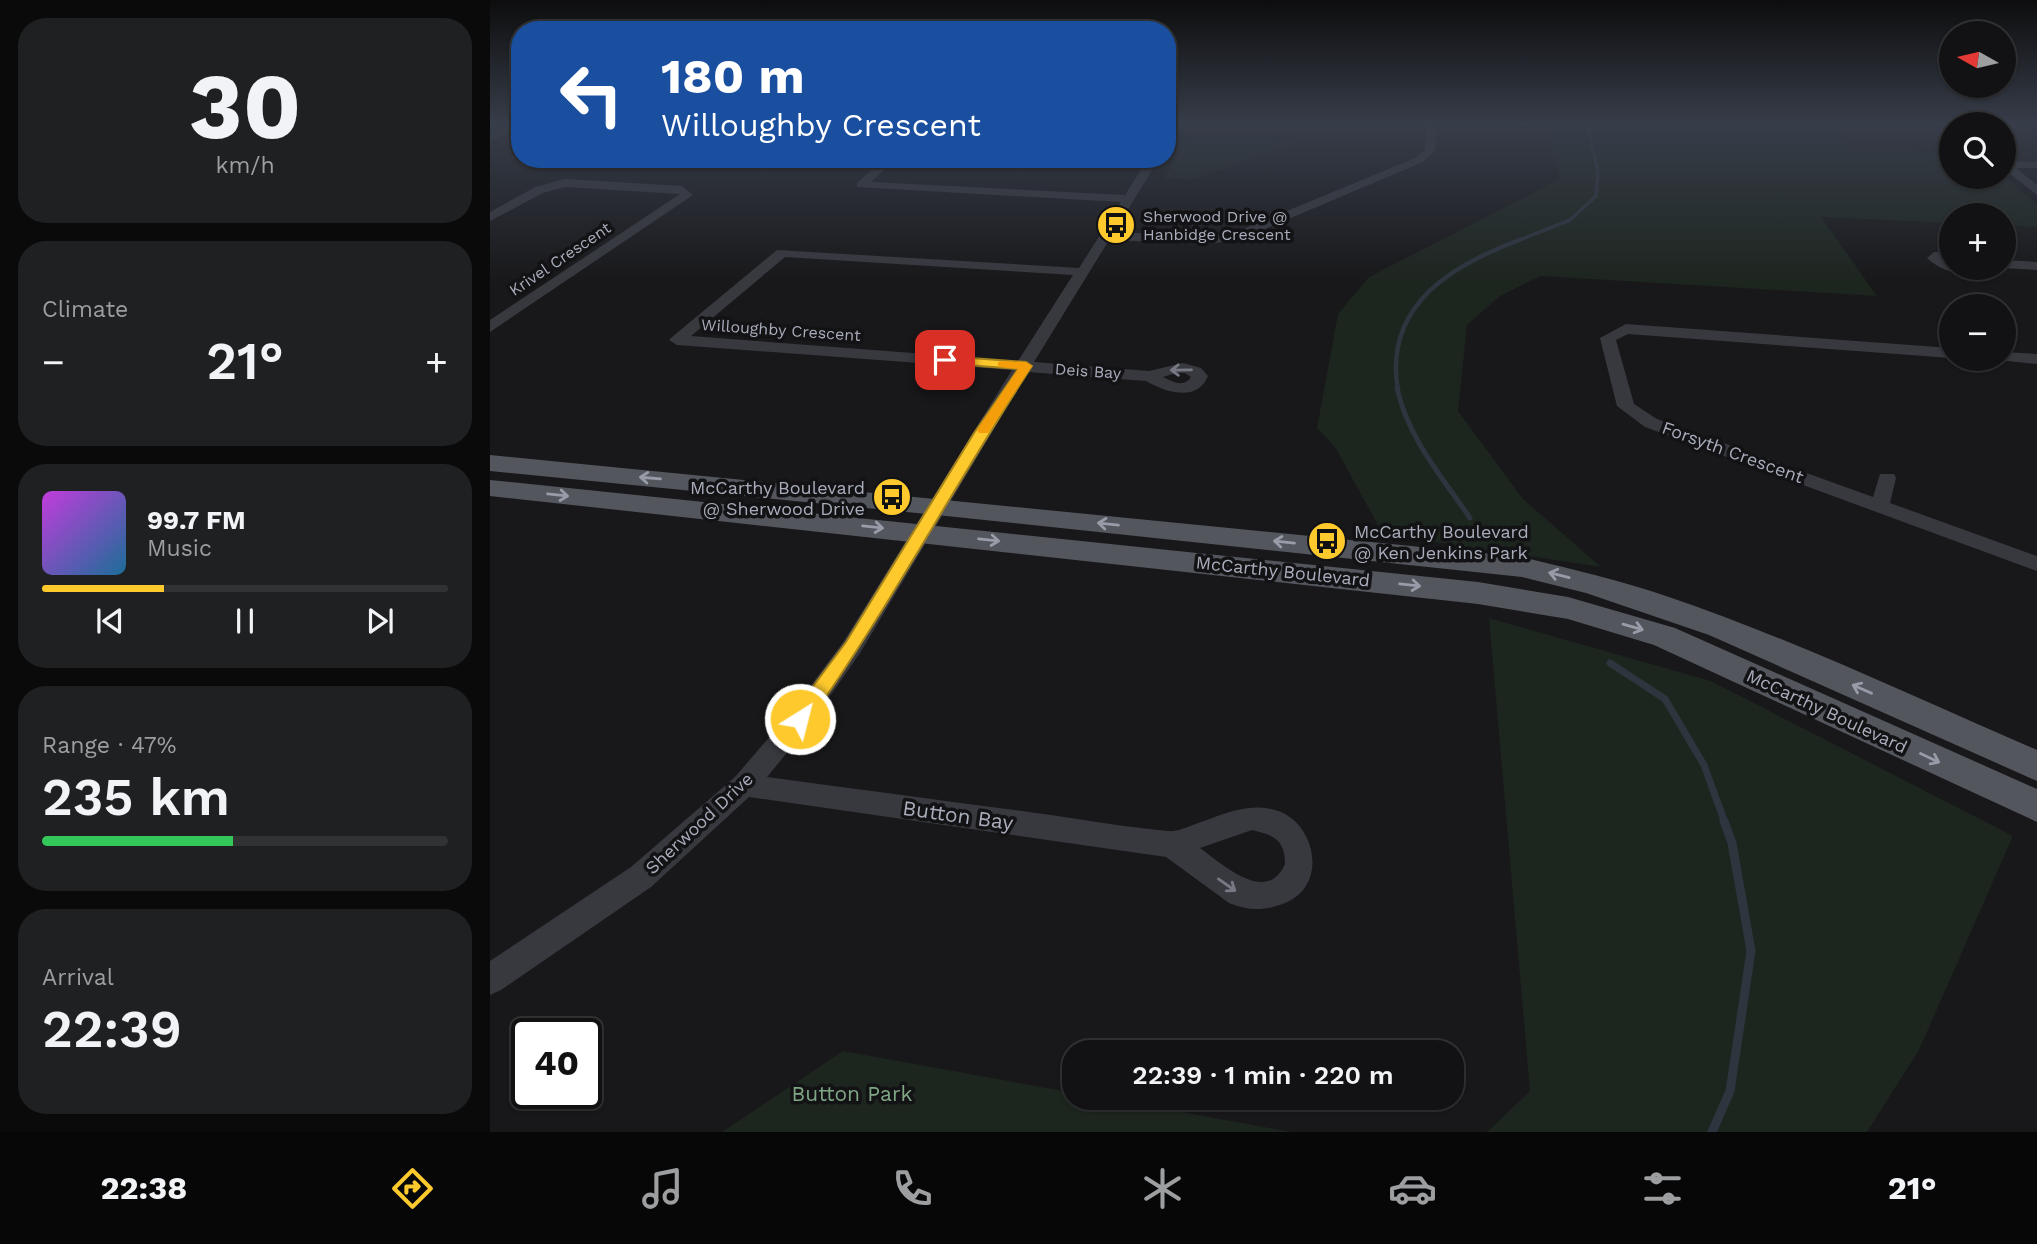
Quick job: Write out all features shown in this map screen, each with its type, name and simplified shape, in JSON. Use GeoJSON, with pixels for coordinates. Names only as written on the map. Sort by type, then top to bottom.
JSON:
{"type":"FeatureCollection","features":[{"type":"Feature","properties":{"kind":"main road","name":"McCarthy Boulevard"},"geometry":{"type":"LineString","coordinates":[[490,463],[1508,565],[1561,575],[1695,616],[2037,766]]}},
{"type":"Feature","properties":{"kind":"main road","name":"McCarthy Boulevard"},"geometry":{"type":"LineString","coordinates":[[490,488],[1478,593],[1568,608],[1664,636],[2037,806]]}},
{"type":"Feature","properties":{"kind":"street"},"geometry":{"type":"LineString","coordinates":[[872,176],[861,185],[1129,199]]}},
{"type":"Feature","properties":{"kind":"street","name":"Sherwood Drive"},"geometry":{"type":"LineString","coordinates":[[490,979],[641,877],[744,785],[800,719],[852,647],[1143,176]]}},
{"type":"Feature","properties":{"kind":"street"},"geometry":{"type":"LineString","coordinates":[[1107,236],[1207,240],[1239,236],[1382,176]]}},
{"type":"Feature","properties":{"kind":"street"},"geometry":{"type":"LineString","coordinates":[[2018,176],[2037,191]]}},
{"type":"Feature","properties":{"kind":"street","name":"Krivel Crescent"},"geometry":{"type":"LineString","coordinates":[[490,217],[539,190],[565,183],[682,190],[687,195],[490,327]]}},
{"type":"Feature","properties":{"kind":"street","name":"Willoughby Crescent"},"geometry":{"type":"LineString","coordinates":[[1026,366],[677,340],[782,253],[1084,272]]}},
{"type":"Feature","properties":{"kind":"street"},"geometry":{"type":"LineString","coordinates":[[2016,265],[2037,266]]}},
{"type":"Feature","properties":{"kind":"street","name":"Forsyth Crescent"},"geometry":{"type":"LineString","coordinates":[[1939,352],[1626,329],[1608,338],[1626,406],[1651,423],[2037,564]]}},
{"type":"Feature","properties":{"kind":"street"},"geometry":{"type":"LineString","coordinates":[[2016,358],[2037,359]]}},
{"type":"Feature","properties":{"kind":"street","name":"Deis Bay"},"geometry":{"type":"LineString","coordinates":[[1026,366],[1150,376]]}},
{"type":"Feature","properties":{"kind":"street"},"geometry":{"type":"LineString","coordinates":[[1880,506],[1887,478]]}},
{"type":"Feature","properties":{"kind":"street","name":"Button Bay"},"geometry":{"type":"LineString","coordinates":[[744,785],[1172,845]]}},
{"type":"Feature","properties":{"kind":"green space"},"geometry":{"type":"Polygon","coordinates":[[[1166,176],[1204,176],[1192,180],[1165,178],[1166,176]]]}},
{"type":"Feature","properties":{"kind":"green space"},"geometry":{"type":"Polygon","coordinates":[[[1559,176],[1939,176],[1939,189],[2016,189],[2016,187],[2037,205],[2037,227],[2016,226],[2016,203],[1939,203],[1939,222],[1821,217],[1877,296],[1541,276],[1500,296],[1467,325],[1458,411],[1523,499],[1601,567],[1383,534],[1335,447],[1317,428],[1338,314],[1369,277],[1560,179],[1559,176]]]}},
{"type":"Feature","properties":{"kind":"green space"},"geometry":{"type":"Polygon","coordinates":[[[1489,618],[1711,681],[2013,836],[1919,1050],[1867,1132],[1487,1132],[1530,1091],[1489,618]]]}},
{"type":"Feature","properties":{"kind":"green space","name":"Button Park"},"geometry":{"type":"Polygon","coordinates":[[[843,1051],[1062,1091],[1062,1110],[1170,1110],[1291,1132],[722,1132],[843,1051]]]}},
{"type":"Feature","properties":{"kind":"waterway"},"geometry":{"type":"LineString","coordinates":[[1517,241],[1570,220],[1596,196],[1598,176]]}},
{"type":"Feature","properties":{"kind":"waterway"},"geometry":{"type":"LineString","coordinates":[[1517,241],[1522,239]]}},
{"type":"Feature","properties":{"kind":"waterway"},"geometry":{"type":"LineString","coordinates":[[1398,390],[1396,360],[1401,334],[1413,311],[1429,292],[1449,275],[1472,261],[1517,241]]}},
{"type":"Feature","properties":{"kind":"waterway"},"geometry":{"type":"LineString","coordinates":[[1397,388],[1409,424],[1437,472],[1470,518]]}},
{"type":"Feature","properties":{"kind":"waterway"},"geometry":{"type":"LineString","coordinates":[[1610,663],[1665,699],[1704,765],[1725,823]]}},
{"type":"Feature","properties":{"kind":"waterway"},"geometry":{"type":"LineString","coordinates":[[1712,1132],[1730,1091],[1751,951],[1732,843],[1724,821]]}},
{"type":"Feature","properties":{"kind":"slow traffic"},"geometry":{"type":"LineString","coordinates":[[983,430],[1026,366],[1003,364]]}},
{"type":"Feature","properties":{"kind":"place","name":"Sherwood Drive @ Hanbidge Crescent"},"geometry":{"type":"Point","coordinates":[1116,225]}},
{"type":"Feature","properties":{"kind":"place","name":"McCarthy Boulevard @ Sherwood Drive"},"geometry":{"type":"Point","coordinates":[892,497]}},
{"type":"Feature","properties":{"kind":"place","name":"McCarthy Boulevard @ Ken Jenkins Park"},"geometry":{"type":"Point","coordinates":[1327,541]}},
{"type":"Feature","properties":{"kind":"route"},"geometry":{"type":"LineString","coordinates":[[800,719],[852,647],[981,433],[1026,366],[945,360]]}}]}
